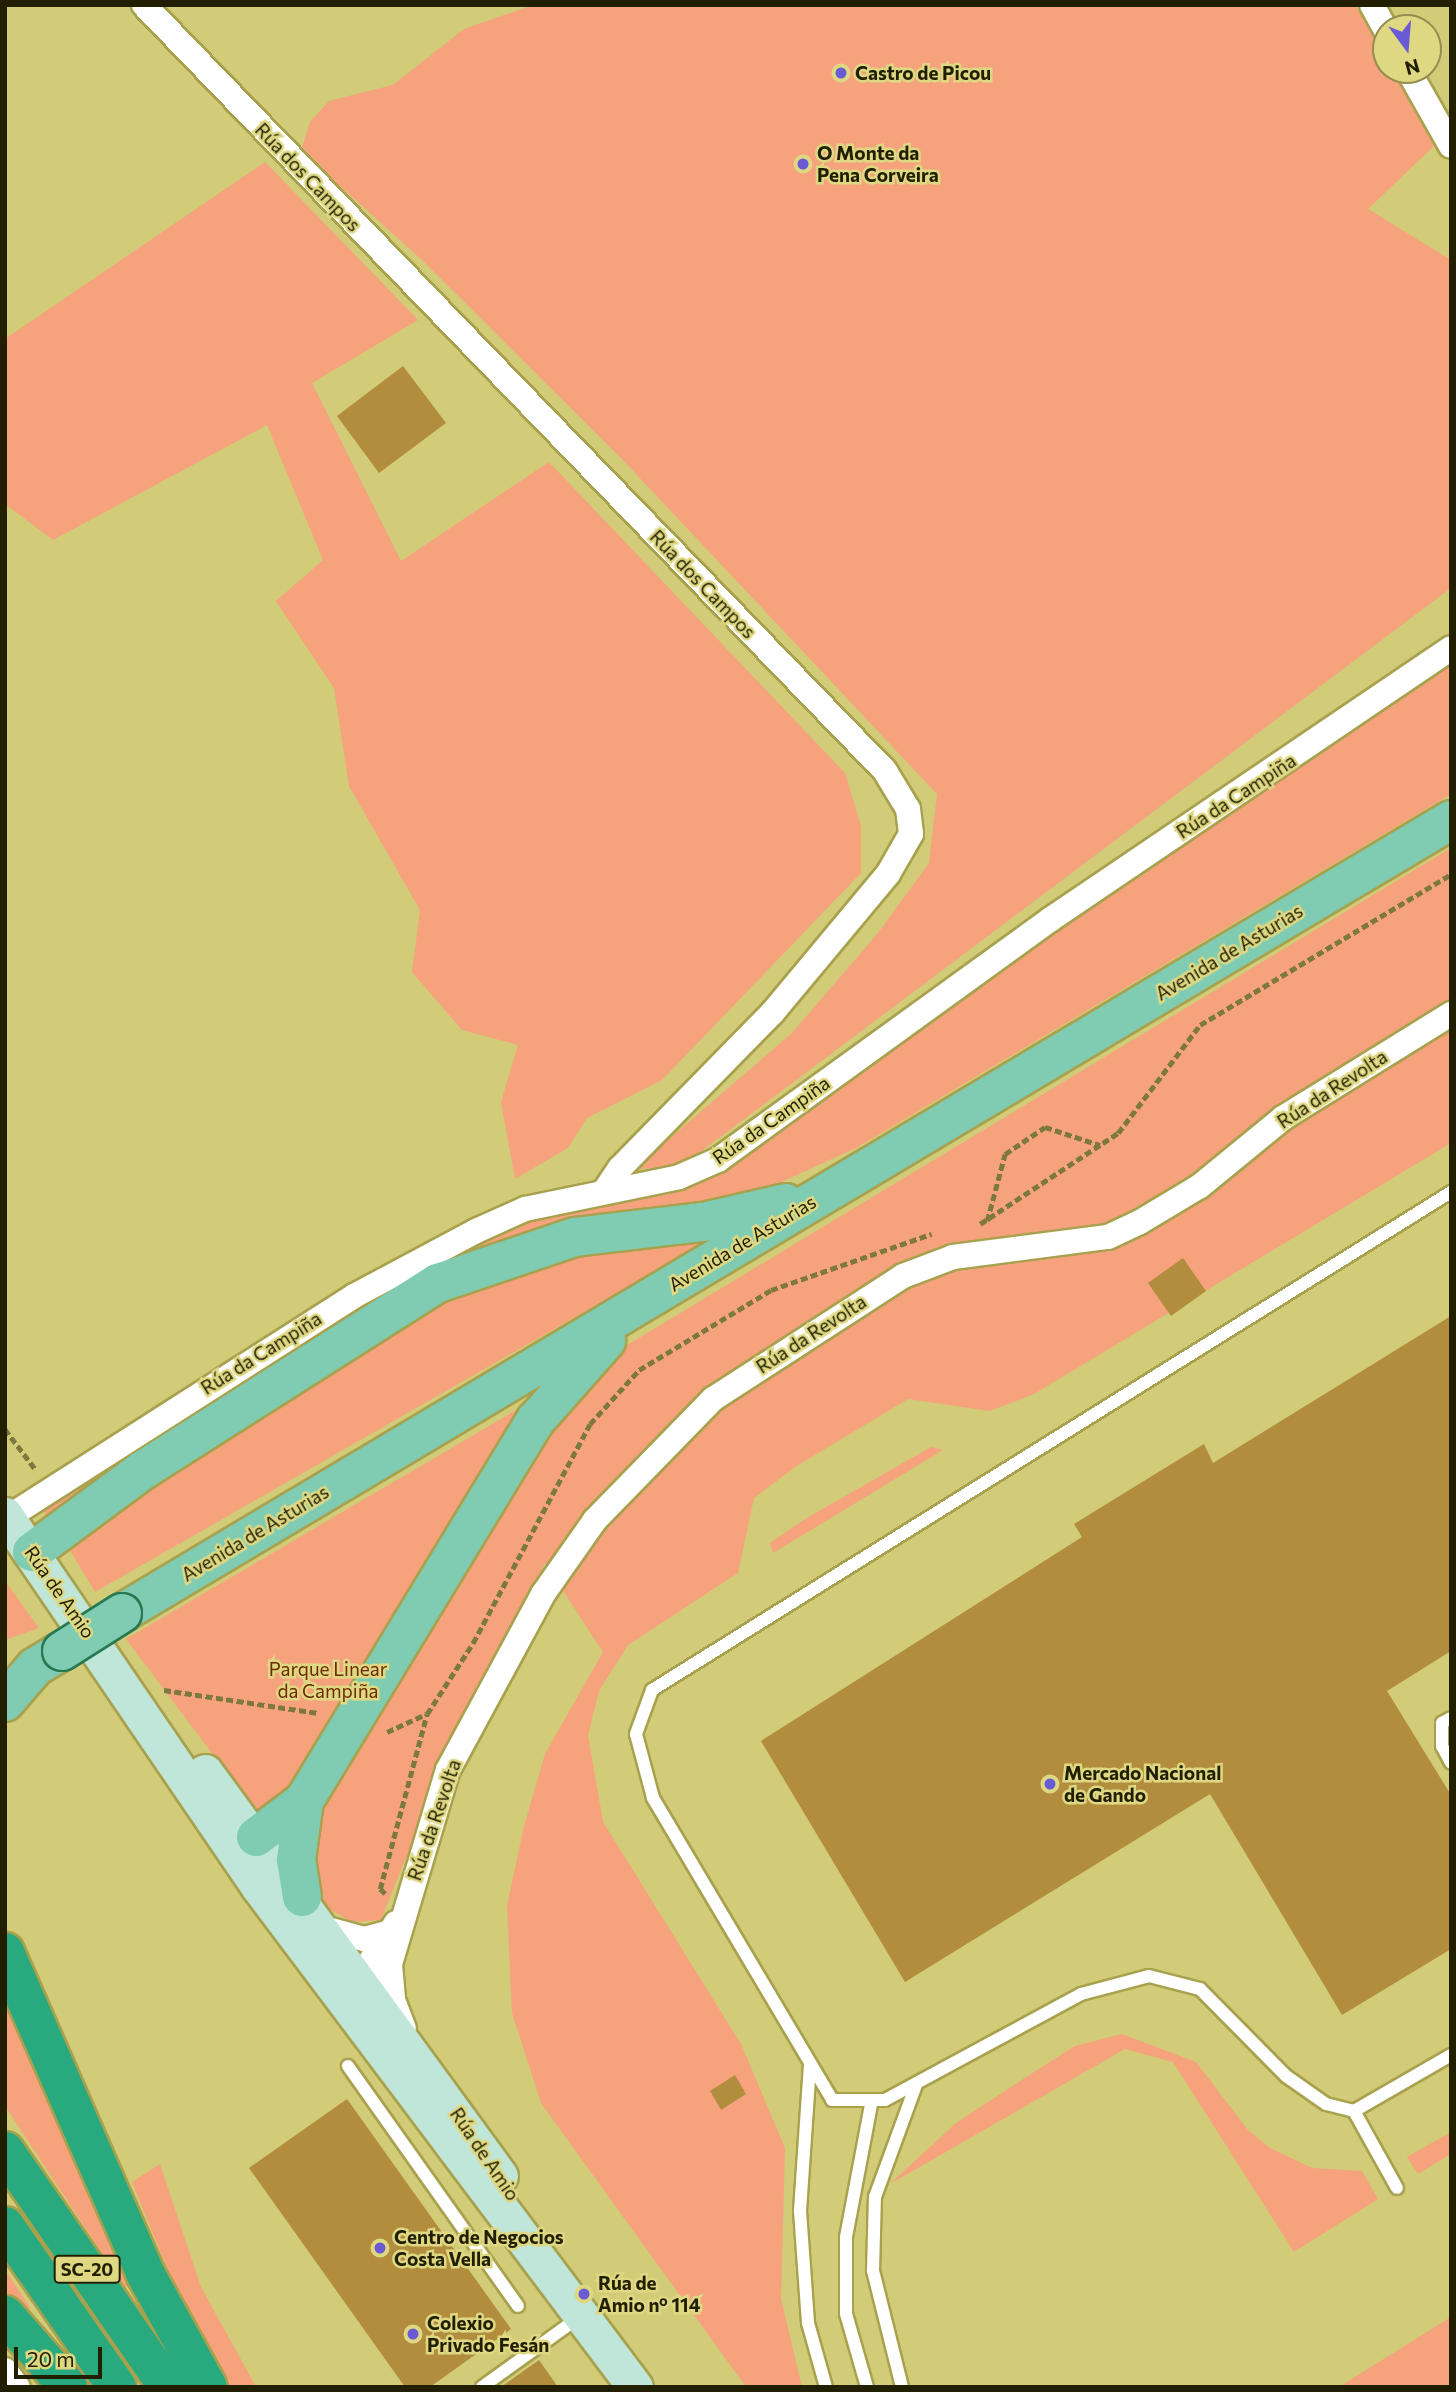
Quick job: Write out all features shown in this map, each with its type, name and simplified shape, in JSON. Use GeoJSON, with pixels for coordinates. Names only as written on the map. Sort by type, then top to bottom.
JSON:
{"type":"FeatureCollection","features":[{"type":"Feature","properties":{"kind":"highway"},"geometry":{"type":"LineString","coordinates":[[5,1952],[145,2273],[208,2387]]}},
{"type":"Feature","properties":{"kind":"highway","name":"SC-20"},"geometry":{"type":"LineString","coordinates":[[5,2151],[168,2387]]}},
{"type":"Feature","properties":{"kind":"highway","name":"SC-20"},"geometry":{"type":"LineString","coordinates":[[5,2226],[117,2387]]}},
{"type":"Feature","properties":{"kind":"highway"},"geometry":{"type":"LineString","coordinates":[[5,2315],[68,2387]]}},
{"type":"Feature","properties":{"kind":"main road","name":"Avenida de Asturias"},"geometry":{"type":"LineString","coordinates":[[5,1702],[34,1662],[122,1613],[1451,820]]}},
{"type":"Feature","properties":{"kind":"main road"},"geometry":{"type":"LineString","coordinates":[[32,1552],[143,1470],[438,1283],[575,1237],[703,1222],[819,1196]]}},
{"type":"Feature","properties":{"kind":"main road"},"geometry":{"type":"LineString","coordinates":[[256,1837],[304,1801],[536,1420],[578,1367],[660,1293]]}},
{"type":"Feature","properties":{"kind":"main road"},"geometry":{"type":"LineString","coordinates":[[290,1905],[304,1801]]}},
{"type":"Feature","properties":{"kind":"street","name":"Rúa dos Campos"},"geometry":{"type":"LineString","coordinates":[[144,5],[885,771],[908,808],[911,834],[888,874],[773,1012],[620,1168],[604,1192]]}},
{"type":"Feature","properties":{"kind":"street"},"geometry":{"type":"LineString","coordinates":[[1416,84],[1451,146]]}},
{"type":"Feature","properties":{"kind":"street","name":"Rúa da Campiña"},"geometry":{"type":"LineString","coordinates":[[14,1513],[354,1296],[525,1209],[679,1177],[718,1160],[1051,919],[1451,648]]}},
{"type":"Feature","properties":{"kind":"street","name":"Rúa da Revolta"},"geometry":{"type":"LineString","coordinates":[[378,1974],[366,1968],[396,1923],[448,1770],[537,1605],[595,1520],[713,1399],[903,1276],[1003,1247],[1108,1237],[1140,1222],[1200,1186],[1283,1118],[1451,1014]]}},
{"type":"Feature","properties":{"kind":"street","name":"Rúa de Amio"},"geometry":{"type":"LineString","coordinates":[[14,1513],[32,1552],[115,1669],[179,1770],[290,1905],[419,2103],[575,2301],[635,2387]]}},
{"type":"Feature","properties":{"kind":"street","name":"Rúa de Amio"},"geometry":{"type":"LineString","coordinates":[[115,1669],[256,1837],[301,1924],[353,1983],[378,1974]]}},
{"type":"Feature","properties":{"kind":"street","name":"Rúa de Amio"},"geometry":{"type":"LineString","coordinates":[[179,1770],[204,1791],[238,1836],[256,1837]]}},
{"type":"Feature","properties":{"kind":"street","name":"Rúa de Amio"},"geometry":{"type":"LineString","coordinates":[[290,1905],[324,1928],[378,1974],[420,2060],[523,2210],[575,2301]]}},
{"type":"Feature","properties":{"kind":"street"},"geometry":{"type":"LineString","coordinates":[[324,1928],[364,1939],[396,1923]]}},
{"type":"Feature","properties":{"kind":"street","name":"Rúa de Amio"},"geometry":{"type":"LineString","coordinates":[[378,1974],[369,2010],[398,2053],[419,2103]]}},
{"type":"Feature","properties":{"kind":"street"},"geometry":{"type":"LineString","coordinates":[[5,2370],[18,2387]]}},
{"type":"Feature","properties":{"kind":"lane"},"geometry":{"type":"LineString","coordinates":[[1451,1192],[652,1690],[636,1734],[653,1798],[832,2100],[872,2100],[916,2085],[1081,1994],[1149,1976],[1200,1989],[1286,2077],[1326,2104],[1354,2111],[1451,2055]]}},
{"type":"Feature","properties":{"kind":"lane"},"geometry":{"type":"LineString","coordinates":[[1451,1718],[1442,1723],[1442,1746],[1451,1763]]}},
{"type":"Feature","properties":{"kind":"lane"},"geometry":{"type":"LineString","coordinates":[[810,2063],[800,2211],[808,2323],[826,2387]]}},
{"type":"Feature","properties":{"kind":"lane"},"geometry":{"type":"LineString","coordinates":[[348,2066],[518,2306]]}},
{"type":"Feature","properties":{"kind":"lane"},"geometry":{"type":"LineString","coordinates":[[902,2387],[873,2272],[875,2197],[916,2085]]}},
{"type":"Feature","properties":{"kind":"lane"},"geometry":{"type":"LineString","coordinates":[[867,2387],[845,2287],[850,2188],[872,2100]]}},
{"type":"Feature","properties":{"kind":"lane"},"geometry":{"type":"LineString","coordinates":[[1354,2111],[1397,2188]]}},
{"type":"Feature","properties":{"kind":"lane"},"geometry":{"type":"LineString","coordinates":[[482,2387],[575,2301]]}},
{"type":"Feature","properties":{"kind":"path"},"geometry":{"type":"LineString","coordinates":[[987,1222],[1005,1154],[1045,1126],[1100,1145]]}},
{"type":"Feature","properties":{"kind":"path"},"geometry":{"type":"LineString","coordinates":[[5,1429],[39,1474],[14,1513]]}},
{"type":"Feature","properties":{"kind":"path"},"geometry":{"type":"LineString","coordinates":[[157,1689],[293,1706],[328,1717]]}},
{"type":"Feature","properties":{"kind":"path"},"geometry":{"type":"LineString","coordinates":[[379,1733],[427,1714]]}},
{"type":"Feature","properties":{"kind":"green space"},"geometry":{"type":"Polygon","coordinates":[[[533,5],[1355,5],[1372,35],[1372,84],[1399,84],[1434,146],[1368,209],[1451,260],[1451,588],[703,1150],[677,1165],[633,1170],[792,1033],[878,933],[929,863],[937,794],[620,457],[421,259],[301,151],[310,122],[329,101],[393,85],[464,29],[533,5]]]}},
{"type":"Feature","properties":{"kind":"green space"},"geometry":{"type":"Polygon","coordinates":[[[265,162],[418,320],[312,383],[401,561],[549,462],[845,773],[861,826],[861,873],[662,1080],[587,1118],[568,1148],[515,1179],[501,1102],[518,1045],[462,1030],[412,972],[420,910],[349,786],[334,688],[276,601],[323,560],[267,425],[53,540],[5,504],[5,339],[265,162]]]}},
{"type":"Feature","properties":{"kind":"green space"},"geometry":{"type":"Polygon","coordinates":[[[1451,659],[1451,794],[856,1148],[779,1183],[713,1203],[567,1229],[45,1515],[43,1507],[261,1362],[421,1271],[557,1211],[652,1195],[845,1077],[1451,659]]]}},
{"type":"Feature","properties":{"kind":"green space","name":"Parque Linear da Campiña"},"geometry":{"type":"Polygon","coordinates":[[[1451,848],[1451,1143],[1034,1394],[990,1411],[908,1399],[795,1467],[754,1498],[738,1573],[628,1645],[599,1691],[588,1735],[603,1822],[741,2044],[785,2148],[781,2299],[802,2387],[746,2387],[541,2103],[512,2013],[507,1906],[524,1826],[545,1754],[603,1652],[545,1563],[458,1727],[381,1920],[352,1922],[329,1909],[126,1639],[644,1335],[1451,848]]]}},
{"type":"Feature","properties":{"kind":"green space"},"geometry":{"type":"Polygon","coordinates":[[[699,1232],[708,1241],[95,1592],[70,1550],[183,1465],[376,1335],[499,1276],[591,1250],[699,1232]]]}},
{"type":"Feature","properties":{"kind":"green space"},"geometry":{"type":"Polygon","coordinates":[[[931,1447],[943,1450],[773,1553],[770,1543],[805,1519],[931,1447]]]}},
{"type":"Feature","properties":{"kind":"green space"},"geometry":{"type":"Polygon","coordinates":[[[5,1581],[39,1628],[5,1640],[5,1581]]]}},
{"type":"Feature","properties":{"kind":"green space"},"geometry":{"type":"Polygon","coordinates":[[[5,2001],[134,2284],[125,2288],[5,2106],[5,2001]]]}},
{"type":"Feature","properties":{"kind":"green space"},"geometry":{"type":"Polygon","coordinates":[[[1122,2034],[1196,2062],[1248,2130],[1270,2148],[1312,2168],[1362,2171],[1378,2199],[1294,2252],[1173,2062],[1125,2049],[890,2184],[956,2123],[1048,2063],[1075,2046],[1122,2034]]]}},
{"type":"Feature","properties":{"kind":"green space"},"geometry":{"type":"Polygon","coordinates":[[[1451,2132],[1451,2154],[1418,2174],[1407,2157],[1451,2132]]]}},
{"type":"Feature","properties":{"kind":"green space"},"geometry":{"type":"Polygon","coordinates":[[[160,2164],[201,2287],[256,2387],[228,2387],[182,2305],[132,2182],[160,2164]]]}},
{"type":"Feature","properties":{"kind":"green space"},"geometry":{"type":"Polygon","coordinates":[[[5,2270],[30,2307],[25,2315],[5,2295],[5,2270]]]}},
{"type":"Feature","properties":{"kind":"green space"},"geometry":{"type":"Polygon","coordinates":[[[1451,2317],[1451,2387],[1339,2387],[1451,2317]]]}},
{"type":"Feature","properties":{"kind":"building"},"geometry":{"type":"Polygon","coordinates":[[[403,366],[446,423],[379,473],[337,416],[403,366]]]}},
{"type":"Feature","properties":{"kind":"building"},"geometry":{"type":"Polygon","coordinates":[[[1183,1258],[1206,1291],[1171,1316],[1148,1283],[1183,1258]]]}},
{"type":"Feature","properties":{"kind":"building"},"geometry":{"type":"Polygon","coordinates":[[[1451,1316],[1451,1651],[1387,1691],[1451,1795],[1451,1949],[1342,2015],[1210,1794],[905,1982],[761,1741],[1082,1537],[1074,1524],[1204,1444],[1213,1463],[1451,1316]]]}},
{"type":"Feature","properties":{"kind":"building"},"geometry":{"type":"Polygon","coordinates":[[[735,2075],[746,2094],[721,2110],[710,2091],[735,2075]]]}},
{"type":"Feature","properties":{"kind":"building","name":"Centro de Negocios Costa Vella"},"geometry":{"type":"Polygon","coordinates":[[[347,2099],[511,2329],[430,2387],[405,2387],[249,2168],[347,2099]]]}},
{"type":"Feature","properties":{"kind":"building"},"geometry":{"type":"Polygon","coordinates":[[[539,2360],[558,2387],[501,2387],[539,2360]]]}},
{"type":"Feature","properties":{"kind":"place","name":"Castro de Picou"},"geometry":{"type":"Point","coordinates":[841,73]}},
{"type":"Feature","properties":{"kind":"place","name":"O Monte da Pena Corveira"},"geometry":{"type":"Point","coordinates":[803,164]}},
{"type":"Feature","properties":{"kind":"place","name":"Mercado Nacional de Gando"},"geometry":{"type":"Point","coordinates":[1050,1784]}},
{"type":"Feature","properties":{"kind":"place","name":"Centro de Negocios Costa Vella"},"geometry":{"type":"Point","coordinates":[380,2248]}},
{"type":"Feature","properties":{"kind":"place","name":"Rúa de Amio nº 114"},"geometry":{"type":"Point","coordinates":[584,2294]}},
{"type":"Feature","properties":{"kind":"place","name":"Colexio Privado Fesán"},"geometry":{"type":"Point","coordinates":[413,2334]}}]}
